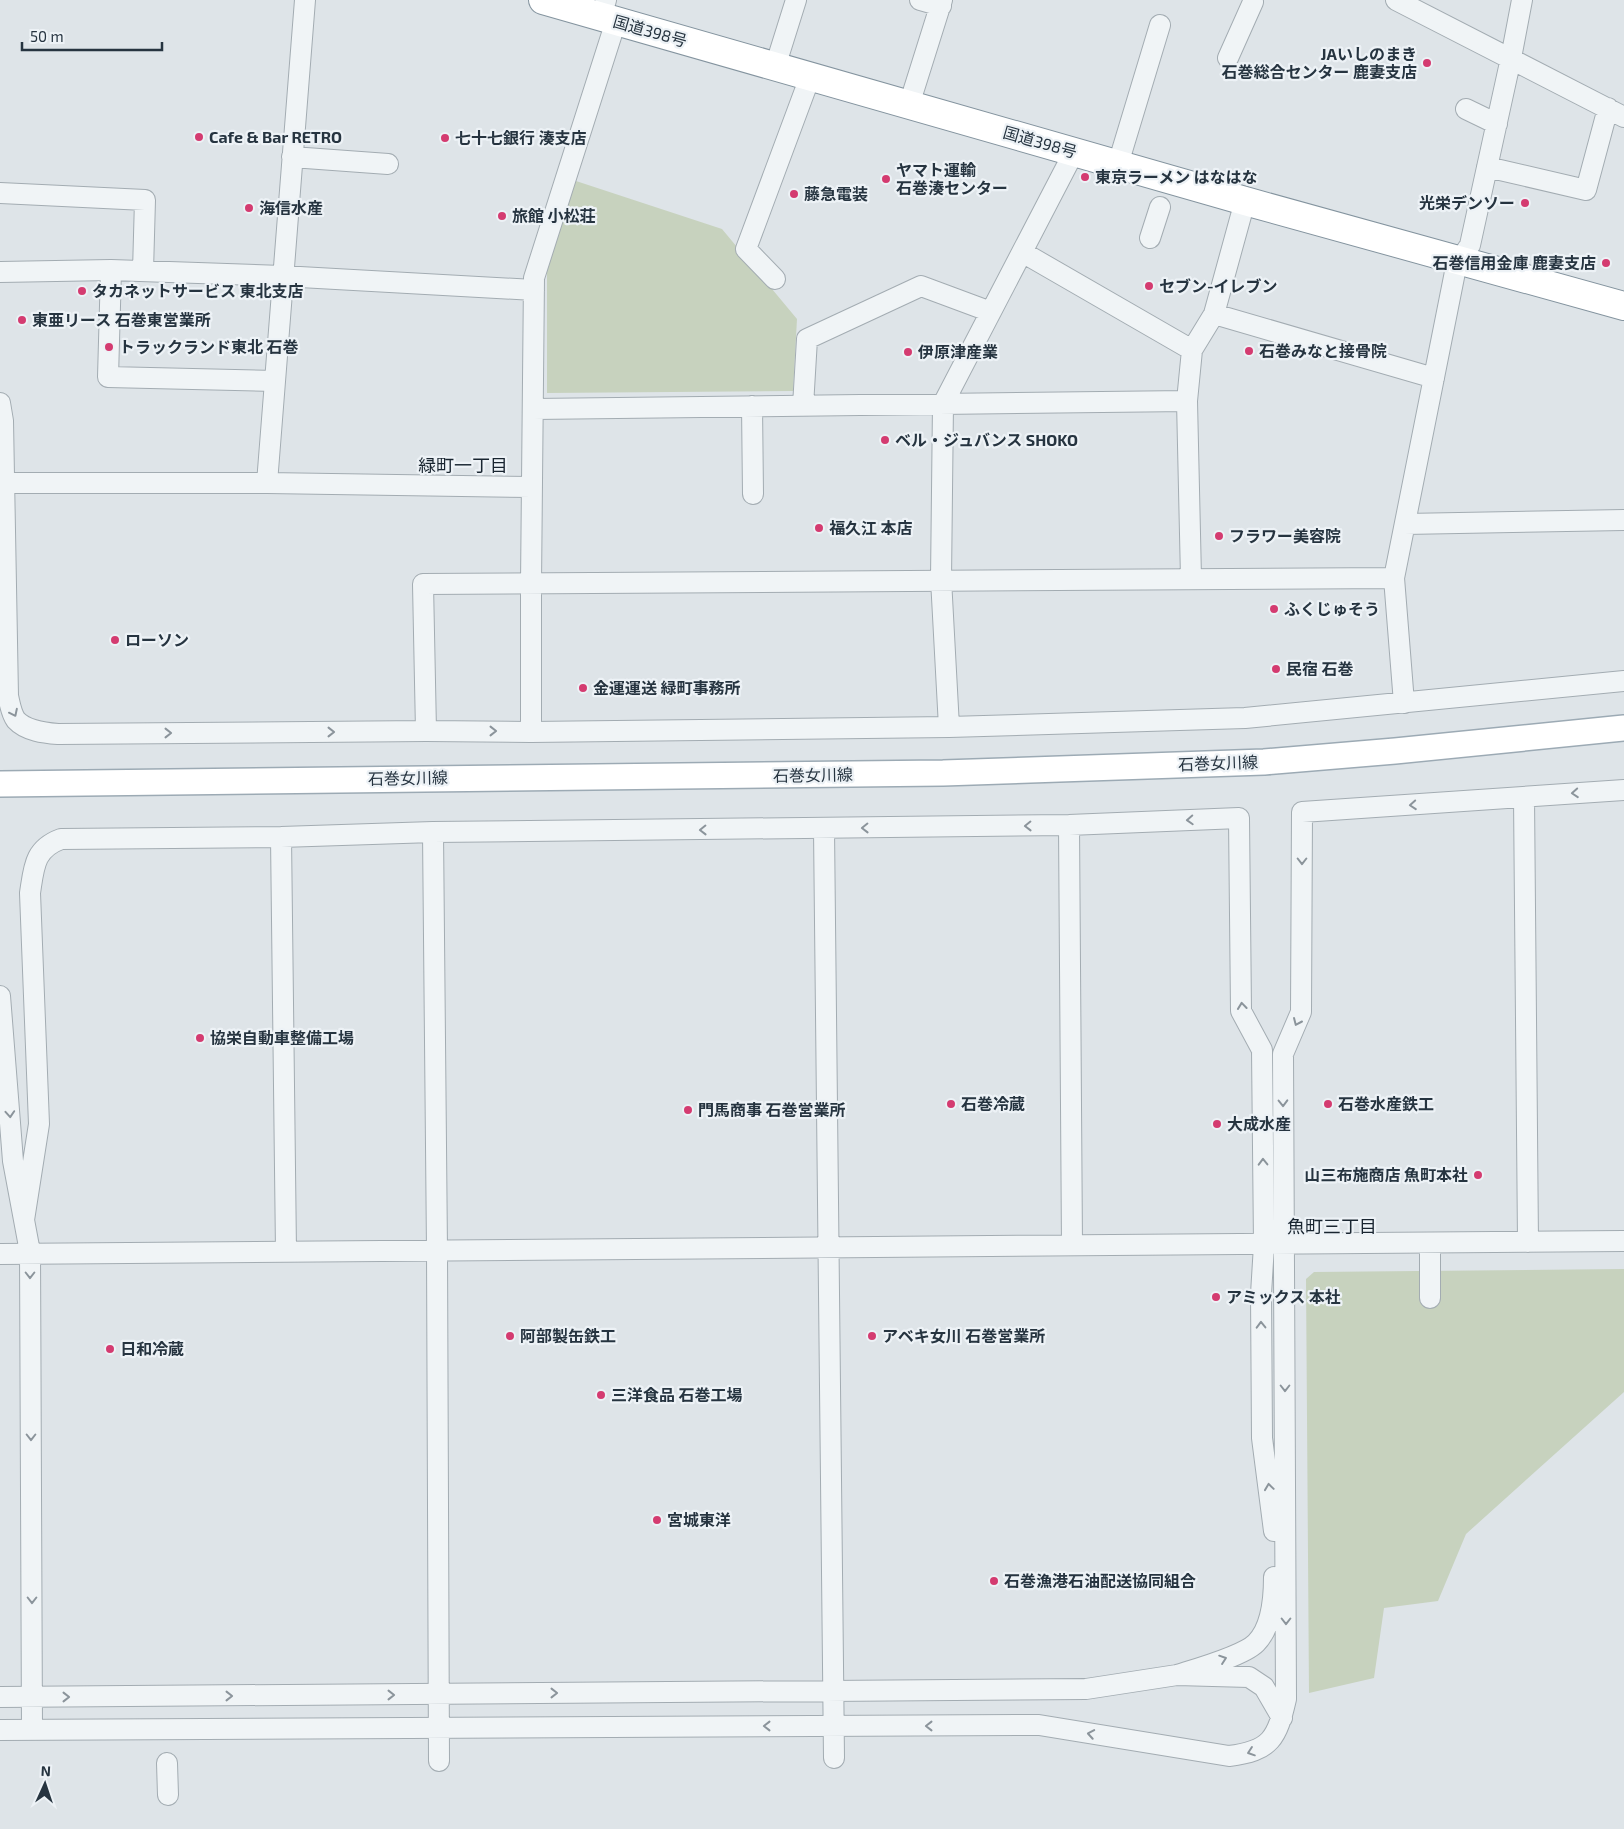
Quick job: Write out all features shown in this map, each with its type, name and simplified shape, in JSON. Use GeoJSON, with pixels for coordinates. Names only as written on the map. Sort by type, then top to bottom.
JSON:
{"type":"FeatureCollection","features":[{"type":"Feature","properties":{"kind":"highway","name":"国道398号"},"geometry":{"type":"LineString","coordinates":[[543,0],[608,12],[775,67],[1245,201],[1624,306]]}},
{"type":"Feature","properties":{"kind":"main road","name":"石巻女川線"},"geometry":{"type":"LineString","coordinates":[[0,784],[943,773],[1264,762],[1624,728]]}},
{"type":"Feature","properties":{"kind":"street"},"geometry":{"type":"LineString","coordinates":[[267,483],[305,0]]}},
{"type":"Feature","properties":{"kind":"street"},"geometry":{"type":"LineString","coordinates":[[775,67],[796,0]]}},
{"type":"Feature","properties":{"kind":"street"},"geometry":{"type":"LineString","coordinates":[[909,105],[941,3],[920,0]]}},
{"type":"Feature","properties":{"kind":"street"},"geometry":{"type":"LineString","coordinates":[[1396,0],[1616,113],[1586,190],[1487,167]]}},
{"type":"Feature","properties":{"kind":"street"},"geometry":{"type":"LineString","coordinates":[[1404,703],[1394,578],[1455,272],[1470,245],[1522,0]]}},
{"type":"Feature","properties":{"kind":"street"},"geometry":{"type":"LineString","coordinates":[[1228,58],[1253,2]]}},
{"type":"Feature","properties":{"kind":"street"},"geometry":{"type":"LineString","coordinates":[[531,732],[534,278],[608,12]]}},
{"type":"Feature","properties":{"kind":"street"},"geometry":{"type":"LineString","coordinates":[[1118,164],[1160,25]]}},
{"type":"Feature","properties":{"kind":"street"},"geometry":{"type":"LineString","coordinates":[[774,279],[746,249],[810,77]]}},
{"type":"Feature","properties":{"kind":"street"},"geometry":{"type":"LineString","coordinates":[[1466,109],[1497,124]]}},
{"type":"Feature","properties":{"kind":"street"},"geometry":{"type":"LineString","coordinates":[[949,727],[941,579],[943,404],[1074,152]]}},
{"type":"Feature","properties":{"kind":"street"},"geometry":{"type":"LineString","coordinates":[[292,157],[388,164]]}},
{"type":"Feature","properties":{"kind":"street"},"geometry":{"type":"LineString","coordinates":[[0,193],[146,200],[143,271]]}},
{"type":"Feature","properties":{"kind":"street"},"geometry":{"type":"LineString","coordinates":[[1191,578],[1187,401],[1192,350],[1214,314],[1245,201]]}},
{"type":"Feature","properties":{"kind":"street"},"geometry":{"type":"LineString","coordinates":[[1150,238],[1160,207]]}},
{"type":"Feature","properties":{"kind":"street"},"geometry":{"type":"LineString","coordinates":[[1022,252],[1192,350]]}},
{"type":"Feature","properties":{"kind":"street"},"geometry":{"type":"LineString","coordinates":[[111,270],[108,377],[275,381]]}},
{"type":"Feature","properties":{"kind":"street"},"geometry":{"type":"LineString","coordinates":[[0,272],[143,271],[282,276],[534,290]]}},
{"type":"Feature","properties":{"kind":"street"},"geometry":{"type":"LineString","coordinates":[[803,406],[807,339],[921,286],[991,312]]}},
{"type":"Feature","properties":{"kind":"street"},"geometry":{"type":"LineString","coordinates":[[1214,314],[1434,378]]}},
{"type":"Feature","properties":{"kind":"street"},"geometry":{"type":"LineString","coordinates":[[534,409],[1187,401]]}},
{"type":"Feature","properties":{"kind":"street"},"geometry":{"type":"LineString","coordinates":[[0,403],[3,421],[6,674],[10,709],[16,720],[41,732],[58,734],[531,732],[949,727],[1246,718],[1624,681]]}},
{"type":"Feature","properties":{"kind":"street"},"geometry":{"type":"LineString","coordinates":[[752,406],[752,494]]}},
{"type":"Feature","properties":{"kind":"street"},"geometry":{"type":"LineString","coordinates":[[4,483],[532,486]]}},
{"type":"Feature","properties":{"kind":"street"},"geometry":{"type":"LineString","coordinates":[[1405,524],[1624,520]]}},
{"type":"Feature","properties":{"kind":"street"},"geometry":{"type":"LineString","coordinates":[[426,731],[423,584],[941,579],[1394,578]]}},
{"type":"Feature","properties":{"kind":"street"},"geometry":{"type":"LineString","coordinates":[[0,1730],[1039,1725],[1229,1756],[1244,1754],[1260,1748],[1274,1738],[1282,1718],[1286,1699],[1283,1054],[1301,1012],[1302,812],[1624,790]]}},
{"type":"Feature","properties":{"kind":"street"},"geometry":{"type":"LineString","coordinates":[[1524,797],[1528,1242]]}},
{"type":"Feature","properties":{"kind":"street"},"geometry":{"type":"LineString","coordinates":[[0,1697],[1086,1689],[1177,1675],[1236,1655],[1256,1643],[1270,1620],[1274,1589],[1274,1520],[1262,1438],[1261,1294],[1264,1245],[1262,1050],[1241,1012],[1239,818],[1069,825],[433,832],[281,837],[69,838],[50,843],[39,854],[30,893],[39,1124],[24,1220]]}},
{"type":"Feature","properties":{"kind":"street"},"geometry":{"type":"LineString","coordinates":[[1069,825],[1072,1245]]}},
{"type":"Feature","properties":{"kind":"street"},"geometry":{"type":"LineString","coordinates":[[824,829],[834,1758]]}},
{"type":"Feature","properties":{"kind":"street"},"geometry":{"type":"LineString","coordinates":[[433,832],[439,1761]]}},
{"type":"Feature","properties":{"kind":"street"},"geometry":{"type":"LineString","coordinates":[[281,837],[286,1251]]}},
{"type":"Feature","properties":{"kind":"street"},"geometry":{"type":"LineString","coordinates":[[0,996],[14,1161],[30,1252],[32,1730]]}},
{"type":"Feature","properties":{"kind":"street"},"geometry":{"type":"LineString","coordinates":[[0,1254],[30,1252],[1624,1242]]}},
{"type":"Feature","properties":{"kind":"street"},"geometry":{"type":"LineString","coordinates":[[1430,1243],[1430,1298]]}},
{"type":"Feature","properties":{"kind":"street"},"geometry":{"type":"LineString","coordinates":[[1177,1675],[1249,1677],[1264,1687],[1282,1718]]}},
{"type":"Feature","properties":{"kind":"street"},"geometry":{"type":"LineString","coordinates":[[167,1763],[168,1795]]}},
{"type":"Feature","properties":{"kind":"green space"},"geometry":{"type":"Polygon","coordinates":[[[576,181],[722,229],[797,319],[793,391],[547,393],[547,259],[576,181]]]}},
{"type":"Feature","properties":{"kind":"green space"},"geometry":{"type":"Polygon","coordinates":[[[1624,1269],[1624,1392],[1466,1534],[1438,1601],[1384,1608],[1374,1678],[1309,1693],[1306,1279],[1314,1272],[1624,1269]]]}},
{"type":"Feature","properties":{"kind":"place","name":"JAいしのまき 石巻総合センター 鹿妻支店"},"geometry":{"type":"Point","coordinates":[1427,63]}},
{"type":"Feature","properties":{"kind":"place","name":"Cafe & Bar RETRO"},"geometry":{"type":"Point","coordinates":[199,137]}},
{"type":"Feature","properties":{"kind":"place","name":"七十七銀行 湊支店"},"geometry":{"type":"Point","coordinates":[445,138]}},
{"type":"Feature","properties":{"kind":"place","name":"東京ラーメン はなはな"},"geometry":{"type":"Point","coordinates":[1085,177]}},
{"type":"Feature","properties":{"kind":"place","name":"ヤマト運輸 石巻湊センター"},"geometry":{"type":"Point","coordinates":[886,179]}},
{"type":"Feature","properties":{"kind":"place","name":"藤急電装"},"geometry":{"type":"Point","coordinates":[794,194]}},
{"type":"Feature","properties":{"kind":"place","name":"光栄デンソー"},"geometry":{"type":"Point","coordinates":[1525,203]}},
{"type":"Feature","properties":{"kind":"place","name":"海信水産"},"geometry":{"type":"Point","coordinates":[249,208]}},
{"type":"Feature","properties":{"kind":"place","name":"旅館 小松荘"},"geometry":{"type":"Point","coordinates":[502,216]}},
{"type":"Feature","properties":{"kind":"place","name":"石巻信用金庫 鹿妻支店"},"geometry":{"type":"Point","coordinates":[1606,263]}},
{"type":"Feature","properties":{"kind":"place","name":"セブン-イレブン"},"geometry":{"type":"Point","coordinates":[1149,286]}},
{"type":"Feature","properties":{"kind":"place","name":"タカネットサービス 東北支店"},"geometry":{"type":"Point","coordinates":[82,291]}},
{"type":"Feature","properties":{"kind":"place","name":"東亜リース 石巻東営業所"},"geometry":{"type":"Point","coordinates":[22,320]}},
{"type":"Feature","properties":{"kind":"place","name":"トラックランド東北 石巻"},"geometry":{"type":"Point","coordinates":[109,347]}},
{"type":"Feature","properties":{"kind":"place","name":"石巻みなと接骨院"},"geometry":{"type":"Point","coordinates":[1249,351]}},
{"type":"Feature","properties":{"kind":"place","name":"伊原津産業"},"geometry":{"type":"Point","coordinates":[908,352]}},
{"type":"Feature","properties":{"kind":"place","name":"ベル・ジュバンス SHOKO"},"geometry":{"type":"Point","coordinates":[885,440]}},
{"type":"Feature","properties":{"kind":"place","name":"福久江 本店"},"geometry":{"type":"Point","coordinates":[819,528]}},
{"type":"Feature","properties":{"kind":"place","name":"フラワー美容院"},"geometry":{"type":"Point","coordinates":[1219,536]}},
{"type":"Feature","properties":{"kind":"place","name":"ふくじゅそう"},"geometry":{"type":"Point","coordinates":[1274,609]}},
{"type":"Feature","properties":{"kind":"place","name":"ローソン"},"geometry":{"type":"Point","coordinates":[115,640]}},
{"type":"Feature","properties":{"kind":"place","name":"民宿 石巻"},"geometry":{"type":"Point","coordinates":[1276,669]}},
{"type":"Feature","properties":{"kind":"place","name":"金運運送 緑町事務所"},"geometry":{"type":"Point","coordinates":[583,688]}},
{"type":"Feature","properties":{"kind":"place","name":"協栄自動車整備工場"},"geometry":{"type":"Point","coordinates":[200,1038]}},
{"type":"Feature","properties":{"kind":"place","name":"石巻冷蔵"},"geometry":{"type":"Point","coordinates":[951,1104]}},
{"type":"Feature","properties":{"kind":"place","name":"石巻水産鉄工"},"geometry":{"type":"Point","coordinates":[1328,1104]}},
{"type":"Feature","properties":{"kind":"place","name":"門馬商事 石巻営業所"},"geometry":{"type":"Point","coordinates":[688,1110]}},
{"type":"Feature","properties":{"kind":"place","name":"大成水産"},"geometry":{"type":"Point","coordinates":[1217,1124]}},
{"type":"Feature","properties":{"kind":"place","name":"山三布施商店 魚町本社"},"geometry":{"type":"Point","coordinates":[1478,1175]}},
{"type":"Feature","properties":{"kind":"place","name":"アミックス 本社"},"geometry":{"type":"Point","coordinates":[1216,1297]}},
{"type":"Feature","properties":{"kind":"place","name":"阿部製缶鉄工"},"geometry":{"type":"Point","coordinates":[510,1336]}},
{"type":"Feature","properties":{"kind":"place","name":"アベキ女川 石巻営業所"},"geometry":{"type":"Point","coordinates":[872,1336]}},
{"type":"Feature","properties":{"kind":"place","name":"日和冷蔵"},"geometry":{"type":"Point","coordinates":[110,1349]}},
{"type":"Feature","properties":{"kind":"place","name":"三洋食品 石巻工場"},"geometry":{"type":"Point","coordinates":[601,1395]}},
{"type":"Feature","properties":{"kind":"place","name":"宮城東洋"},"geometry":{"type":"Point","coordinates":[657,1520]}},
{"type":"Feature","properties":{"kind":"place","name":"石巻漁港石油配送協同組合"},"geometry":{"type":"Point","coordinates":[994,1581]}},
{"type":"Feature","properties":{"kind":"district","name":"緑町一丁目"},"geometry":{"type":"Point","coordinates":[463,466]}},
{"type":"Feature","properties":{"kind":"district","name":"魚町三丁目"},"geometry":{"type":"Point","coordinates":[1332,1227]}}]}
